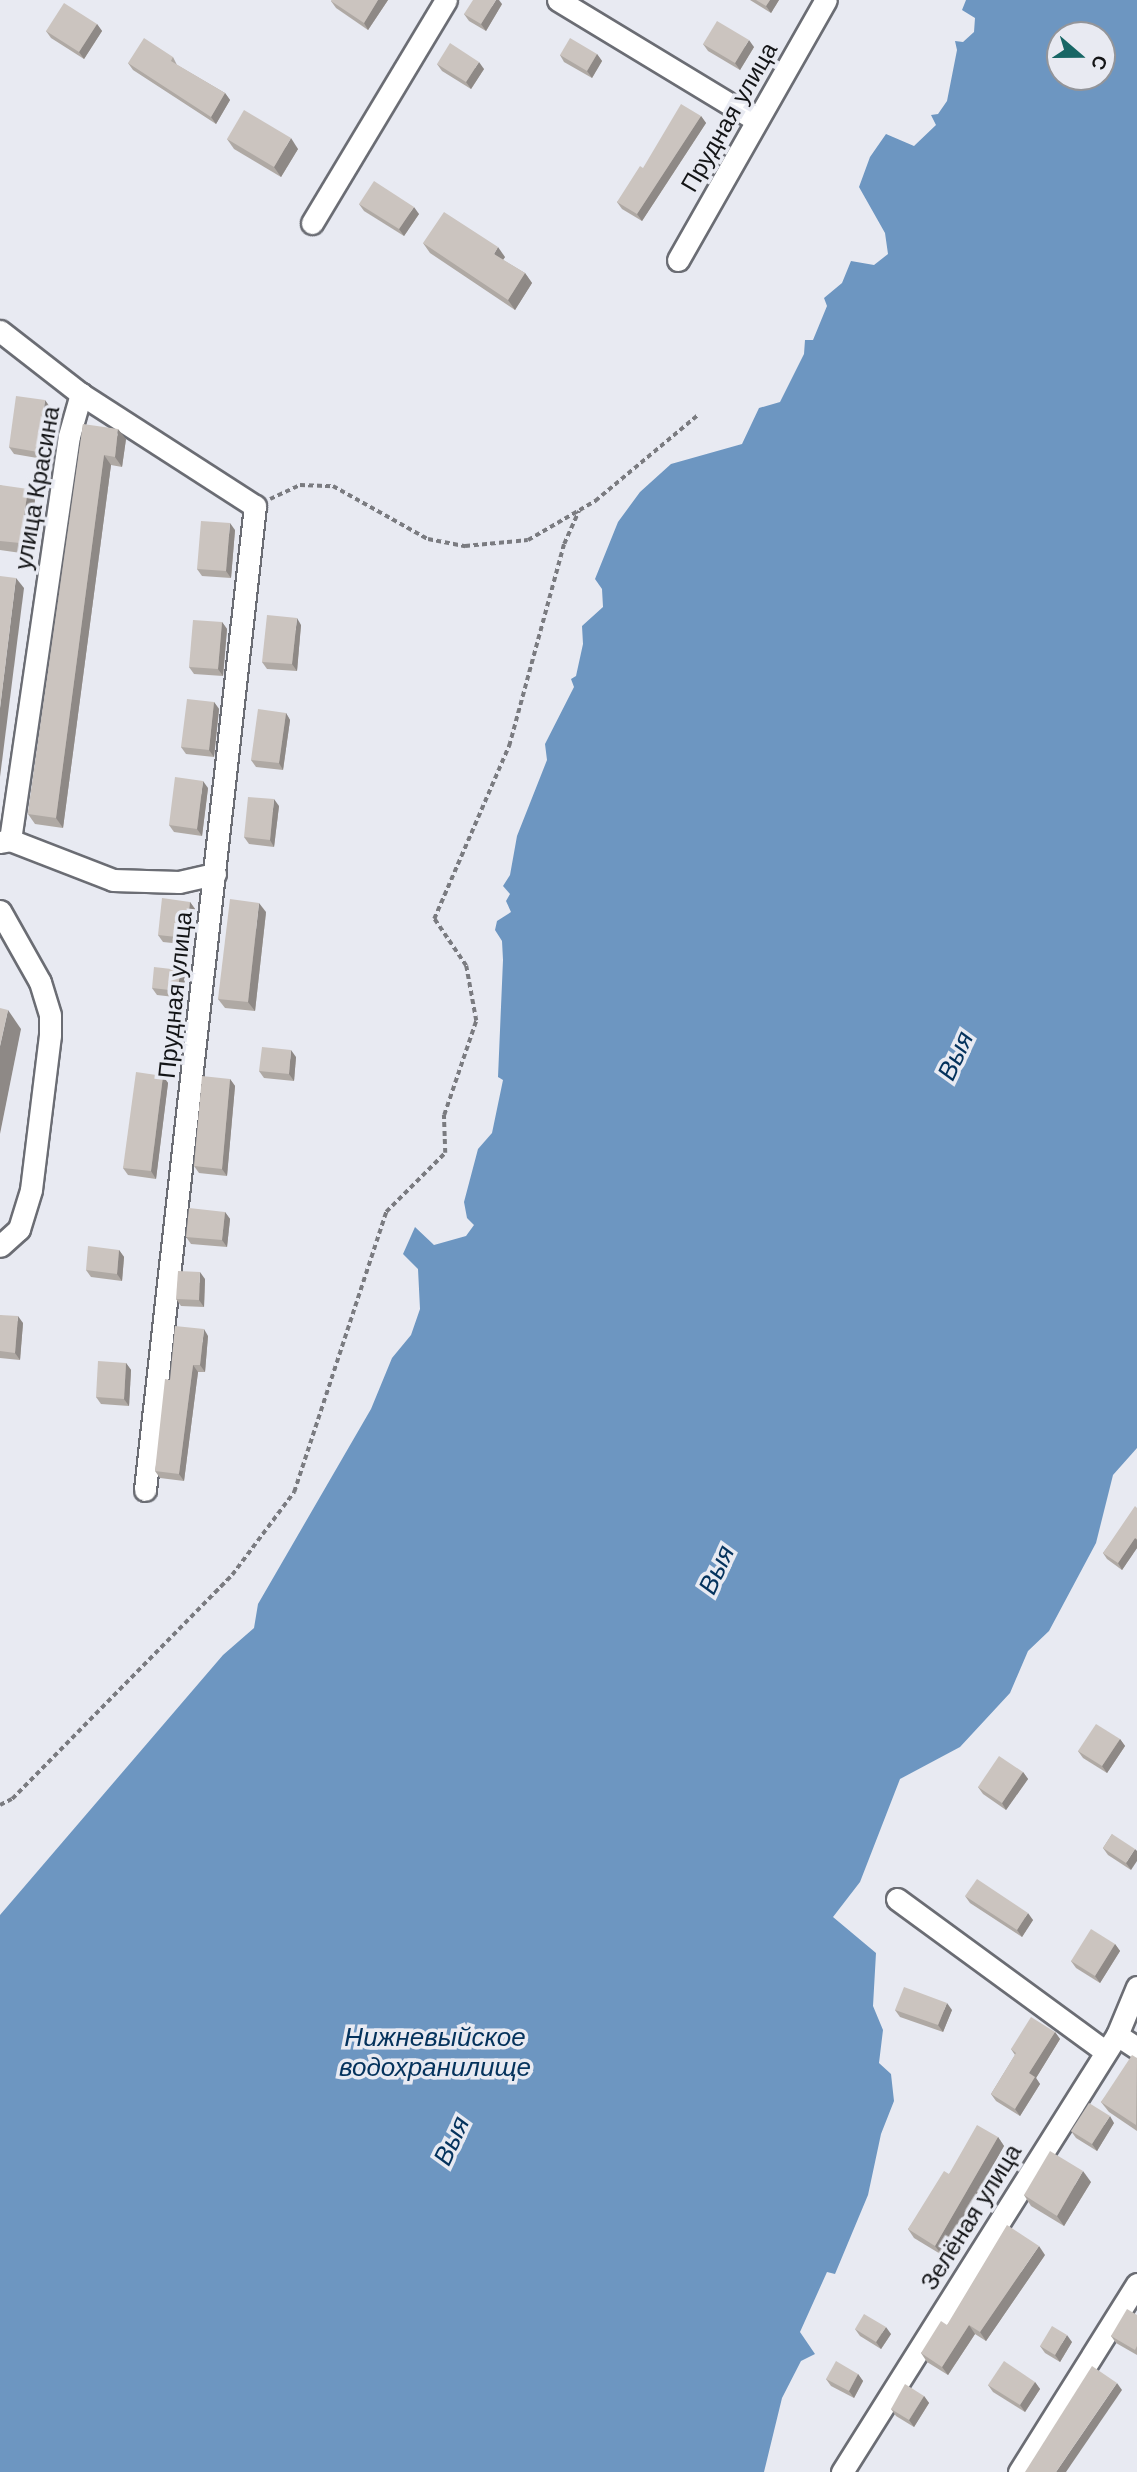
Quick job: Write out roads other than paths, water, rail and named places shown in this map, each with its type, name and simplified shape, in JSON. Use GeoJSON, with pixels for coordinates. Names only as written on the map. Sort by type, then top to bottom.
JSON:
{"type":"FeatureCollection","features":[{"type":"Feature","properties":{"kind":"street"},"geometry":{"type":"LineString","coordinates":[[312,223],[446,0]]}},
{"type":"Feature","properties":{"kind":"street"},"geometry":{"type":"LineString","coordinates":[[558,0],[756,120]]}},
{"type":"Feature","properties":{"kind":"street","name":"Прудная улица"},"geometry":{"type":"LineString","coordinates":[[678,260],[826,0]]}},
{"type":"Feature","properties":{"kind":"street"},"geometry":{"type":"LineString","coordinates":[[0,331],[81,394]]}},
{"type":"Feature","properties":{"kind":"street","name":"Прудная улица"},"geometry":{"type":"LineString","coordinates":[[81,394],[255,506],[145,1490]]}},
{"type":"Feature","properties":{"kind":"street","name":"улица Красина"},"geometry":{"type":"LineString","coordinates":[[5,841],[69,436],[81,394]]}},
{"type":"Feature","properties":{"kind":"street"},"geometry":{"type":"LineString","coordinates":[[5,841],[113,880],[180,882],[215,874]]}},
{"type":"Feature","properties":{"kind":"street"},"geometry":{"type":"LineString","coordinates":[[0,912],[40,982],[50,1015],[31,1190],[19,1229],[0,1246]]}},
{"type":"Feature","properties":{"kind":"street"},"geometry":{"type":"LineString","coordinates":[[897,1899],[1111,2043],[1137,2048]]}},
{"type":"Feature","properties":{"kind":"street","name":"Зелёная улица"},"geometry":{"type":"LineString","coordinates":[[842,2472],[1111,2043],[1137,1987]]}},
{"type":"Feature","properties":{"kind":"street"},"geometry":{"type":"LineString","coordinates":[[1019,2472],[1137,2284]]}},
{"type":"Feature","properties":{"kind":"water","name":"Нижневыйское водохранилище"},"geometry":{"type":"Polygon","coordinates":[[[966,0],[1137,0],[1137,1448],[1113,1475],[1096,1543],[1049,1631],[1028,1651],[1010,1693],[960,1747],[900,1779],[860,1882],[833,1917],[876,1953],[873,2006],[883,2030],[879,2063],[891,2074],[894,2101],[881,2134],[868,2195],[835,2274],[827,2272],[800,2332],[815,2354],[801,2361],[782,2398],[764,2472],[0,2472],[0,1915],[223,1655],[254,1628],[258,1604],[371,1409],[392,1358],[411,1335],[420,1309],[418,1269],[403,1254],[415,1227],[434,1245],[466,1236],[474,1225],[467,1218],[464,1202],[478,1149],[492,1133],[503,1080],[498,1077],[502,941],[495,930],[497,921],[511,912],[506,901],[510,894],[503,886],[510,875],[517,836],[547,760],[545,744],[574,687],[571,679],[576,676],[583,644],[582,626],[603,607],[602,589],[595,579],[618,522],[640,492],[671,464],[742,444],[759,408],[780,402],[804,354],[805,340],[813,340],[827,306],[824,298],[842,283],[851,261],[874,265],[888,254],[885,233],[859,187],[870,157],[886,134],[914,146],[936,125],[931,115],[938,114],[947,101],[957,50],[955,41],[963,42],[974,32],[975,18],[962,10],[966,0]]]}},
{"type":"Feature","properties":{"kind":"water label","name":"Выя"},"geometry":{"type":"Point","coordinates":[956,1056]}},
{"type":"Feature","properties":{"kind":"water label","name":"Выя"},"geometry":{"type":"Point","coordinates":[717,1570]}},
{"type":"Feature","properties":{"kind":"water label","name":"Выя"},"geometry":{"type":"Point","coordinates":[452,2141]}}]}
